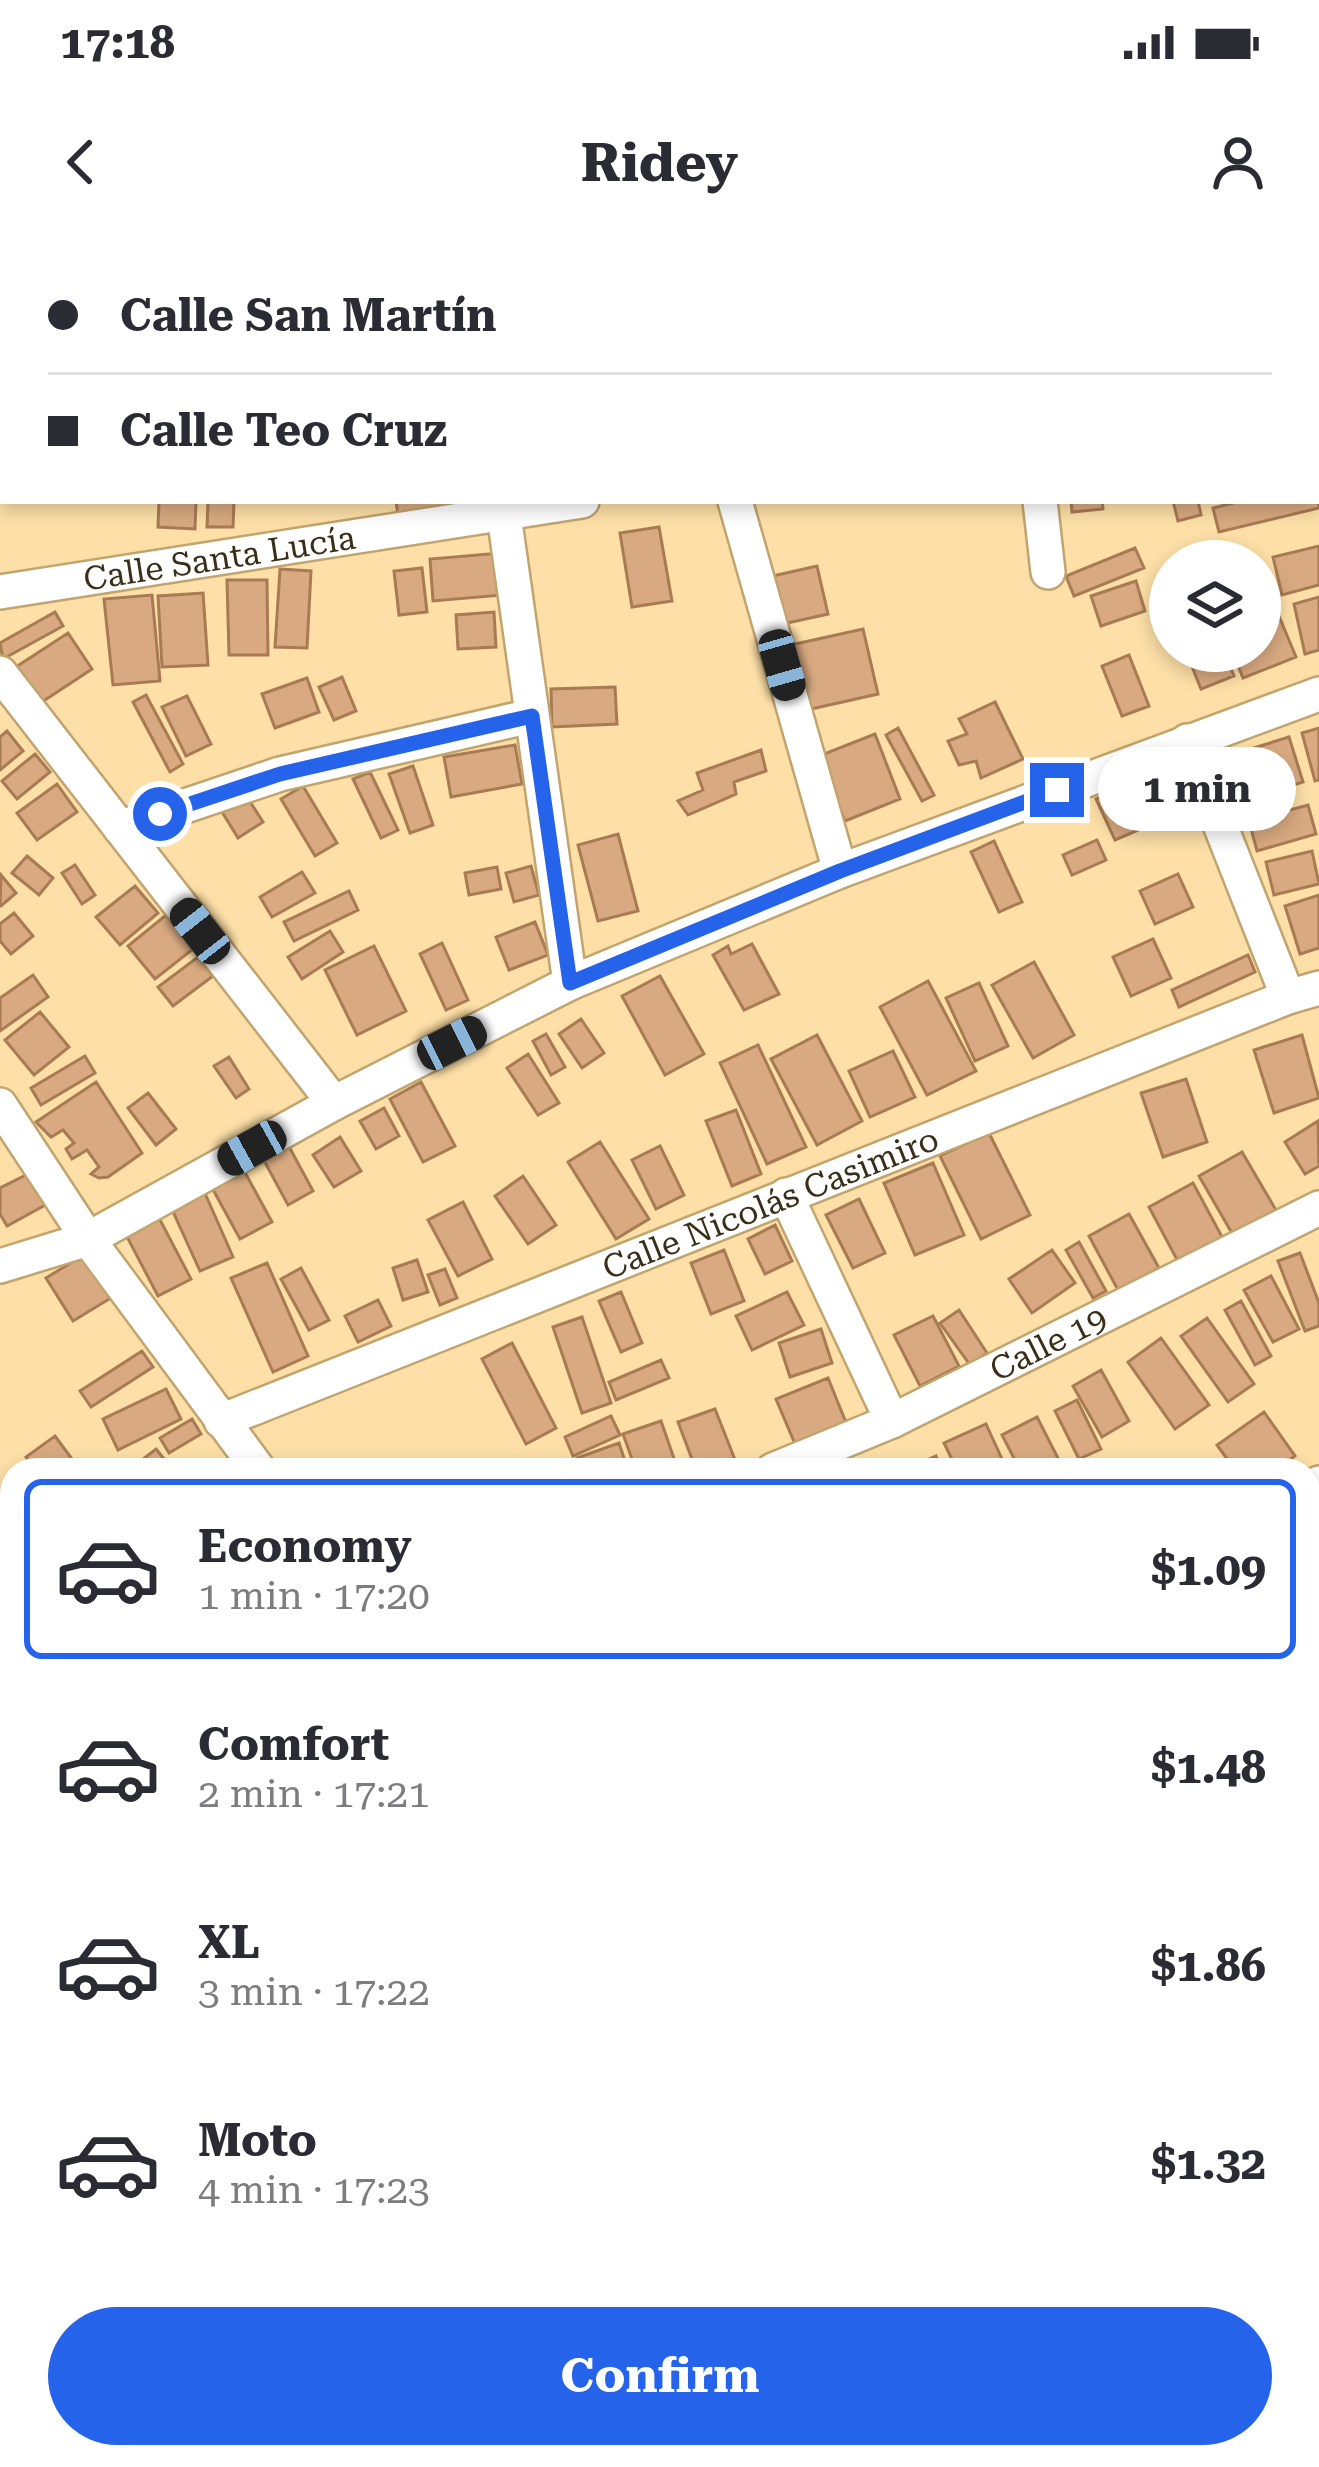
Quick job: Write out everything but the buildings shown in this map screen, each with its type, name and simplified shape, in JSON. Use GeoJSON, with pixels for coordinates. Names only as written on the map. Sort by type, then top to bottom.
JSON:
{"type":"FeatureCollection","features":[{"type":"Feature","properties":{"kind":"street","name":"Calle Santa Lucía"},"geometry":{"type":"LineString","coordinates":[[0,592],[548,504]]}},
{"type":"Feature","properties":{"kind":"street"},"geometry":{"type":"LineString","coordinates":[[736,504],[840,871]]}},
{"type":"Feature","properties":{"kind":"street"},"geometry":{"type":"LineString","coordinates":[[1040,504],[1048,572]]}},
{"type":"Feature","properties":{"kind":"street"},"geometry":{"type":"LineString","coordinates":[[502,508],[570,983]]}},
{"type":"Feature","properties":{"kind":"street"},"geometry":{"type":"LineString","coordinates":[[0,673],[334,1102]]}},
{"type":"Feature","properties":{"kind":"street"},"geometry":{"type":"LineString","coordinates":[[0,1266],[88,1239],[334,1102],[570,983],[840,871],[1319,694]]}},
{"type":"Feature","properties":{"kind":"street"},"geometry":{"type":"LineString","coordinates":[[120,828],[280,774],[532,716]]}},
{"type":"Feature","properties":{"kind":"street"},"geometry":{"type":"LineString","coordinates":[[1186,741],[1304,993]]}},
{"type":"Feature","properties":{"kind":"street","name":"Calle Nicolás Casimiro"},"geometry":{"type":"LineString","coordinates":[[221,1421],[1304,993]]}},
{"type":"Feature","properties":{"kind":"street"},"geometry":{"type":"LineString","coordinates":[[0,1105],[88,1239],[250,1458]]}},
{"type":"Feature","properties":{"kind":"street"},"geometry":{"type":"LineString","coordinates":[[786,1195],[892,1420]]}},
{"type":"Feature","properties":{"kind":"street","name":"Calle 19"},"geometry":{"type":"LineString","coordinates":[[802,1458],[892,1420],[1319,1208]]}},
{"type":"Feature","properties":{"kind":"route"},"geometry":{"type":"LineString","coordinates":[[160,814],[280,774],[532,716],[570,983],[840,871],[1057,790]]}}]}
